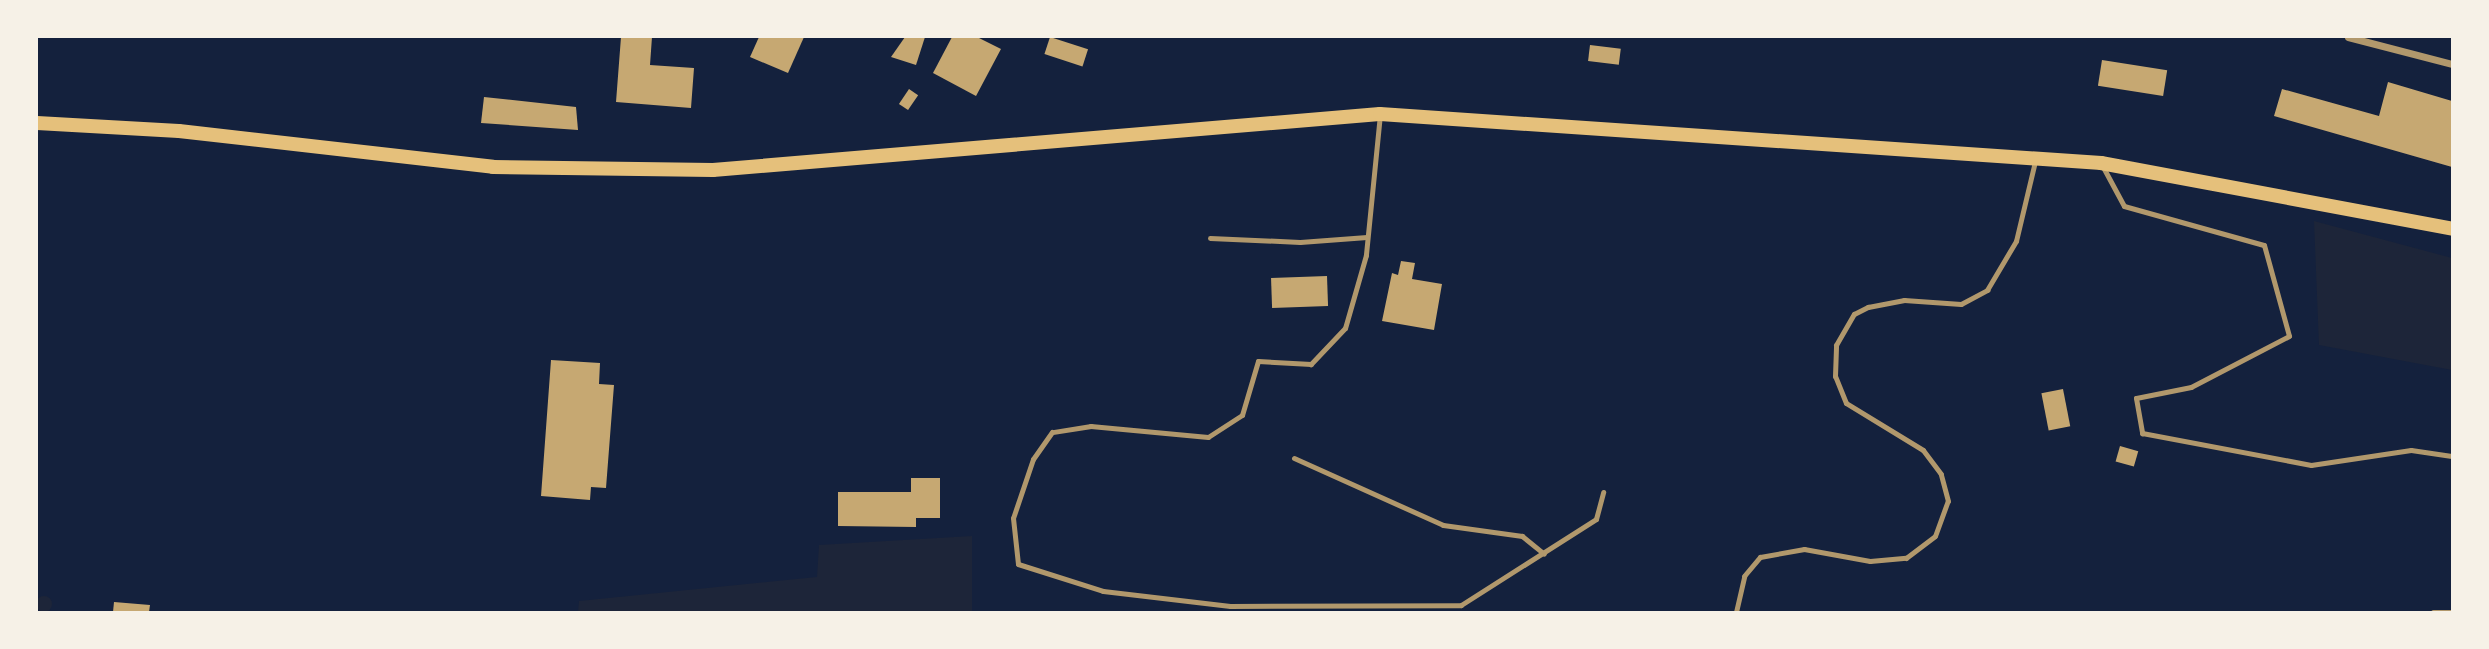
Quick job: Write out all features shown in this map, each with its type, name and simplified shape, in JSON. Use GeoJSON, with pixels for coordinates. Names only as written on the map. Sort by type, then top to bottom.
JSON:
{"type":"FeatureCollection","features":[{"type":"Feature","properties":{"kind":"main road"},"geometry":{"type":"LineString","coordinates":[[37,123],[179,131],[493,167],[713,170],[1380,114],[2101,163],[2452,229]]}},
{"type":"Feature","properties":{"kind":"street"},"geometry":{"type":"LineString","coordinates":[[2348,37],[2452,64]]}},
{"type":"Feature","properties":{"kind":"lane"},"geometry":{"type":"LineString","coordinates":[[1380,114],[1367,237],[1345,328],[1311,364],[1258,362],[1242,415],[1208,437],[1091,426],[1052,432],[1033,459],[1013,518],[1018,564],[1102,591],[1230,606],[1461,605],[1596,519],[1603,492]]}},
{"type":"Feature","properties":{"kind":"lane"},"geometry":{"type":"LineString","coordinates":[[1736,612],[1745,576],[1760,557],[1804,548],[1870,561],[1906,558],[1935,536],[1948,501],[1941,474],[1923,450],[1846,403],[1835,376],[1836,345],[1854,314],[1868,307],[1904,300],[1961,304],[1987,290],[2016,241],[2036,158]]}},
{"type":"Feature","properties":{"kind":"lane"},"geometry":{"type":"LineString","coordinates":[[2101,163],[2124,206],[2264,245],[2289,336],[2190,387],[2136,398],[2142,433],[2311,465],[2411,450],[2452,456]]}},
{"type":"Feature","properties":{"kind":"lane"},"geometry":{"type":"LineString","coordinates":[[1210,238],[1300,242],[1367,237]]}},
{"type":"Feature","properties":{"kind":"lane"},"geometry":{"type":"LineString","coordinates":[[1294,458],[1443,526],[1522,536],[1544,554]]}},
{"type":"Feature","properties":{"kind":"lane"},"geometry":{"type":"LineString","coordinates":[[2433,612],[2452,611]]}},
{"type":"Feature","properties":{"kind":"shaded area"},"geometry":{"type":"Polygon","coordinates":[[[2314,221],[2452,258],[2452,370],[2319,345],[2314,221]]]}},
{"type":"Feature","properties":{"kind":"shaded area"},"geometry":{"type":"Polygon","coordinates":[[[972,536],[972,612],[578,612],[579,601],[817,577],[819,545],[972,536]]]}},
{"type":"Feature","properties":{"kind":"shaded area"},"geometry":{"type":"Polygon","coordinates":[[[41,596],[47,596],[52,604],[50,610],[41,612],[36,607],[36,601],[41,596]]]}},
{"type":"Feature","properties":{"kind":"building"},"geometry":{"type":"Polygon","coordinates":[[[621,37],[652,37],[650,65],[694,68],[691,108],[616,102],[621,37]]]}},
{"type":"Feature","properties":{"kind":"building"},"geometry":{"type":"Polygon","coordinates":[[[759,37],[804,37],[788,73],[750,57],[759,37]]]}},
{"type":"Feature","properties":{"kind":"building"},"geometry":{"type":"Polygon","coordinates":[[[905,37],[925,37],[916,65],[891,57],[905,37]]]}},
{"type":"Feature","properties":{"kind":"building"},"geometry":{"type":"Polygon","coordinates":[[[952,37],[977,37],[1001,49],[976,96],[933,73],[952,37]]]}},
{"type":"Feature","properties":{"kind":"building"},"geometry":{"type":"Polygon","coordinates":[[[1050,37],[1088,49],[1082,66],[1044,54],[1050,37]]]}},
{"type":"Feature","properties":{"kind":"building"},"geometry":{"type":"Polygon","coordinates":[[[1590,45],[1621,49],[1619,65],[1588,61],[1590,45]]]}},
{"type":"Feature","properties":{"kind":"building"},"geometry":{"type":"Polygon","coordinates":[[[2102,60],[2167,70],[2163,96],[2098,86],[2102,60]]]}},
{"type":"Feature","properties":{"kind":"building"},"geometry":{"type":"Polygon","coordinates":[[[2388,82],[2452,101],[2452,167],[2274,116],[2282,89],[2379,116],[2388,82]]]}},
{"type":"Feature","properties":{"kind":"building"},"geometry":{"type":"Polygon","coordinates":[[[909,89],[918,95],[908,110],[899,104],[909,89]]]}},
{"type":"Feature","properties":{"kind":"building"},"geometry":{"type":"Polygon","coordinates":[[[484,97],[576,107],[578,130],[481,123],[484,97]]]}},
{"type":"Feature","properties":{"kind":"building"},"geometry":{"type":"Polygon","coordinates":[[[1401,261],[1415,263],[1412,279],[1442,284],[1434,330],[1382,321],[1392,273],[1398,275],[1401,261]]]}},
{"type":"Feature","properties":{"kind":"building"},"geometry":{"type":"Polygon","coordinates":[[[1327,276],[1328,306],[1272,308],[1271,278],[1327,276]]]}},
{"type":"Feature","properties":{"kind":"building"},"geometry":{"type":"Polygon","coordinates":[[[551,360],[600,363],[599,384],[614,385],[606,488],[591,487],[590,500],[541,496],[551,360]]]}},
{"type":"Feature","properties":{"kind":"building"},"geometry":{"type":"Polygon","coordinates":[[[2063,389],[2070,426],[2049,430],[2041,393],[2063,389]]]}},
{"type":"Feature","properties":{"kind":"building"},"geometry":{"type":"Polygon","coordinates":[[[2120,446],[2138,451],[2134,467],[2116,461],[2120,446]]]}},
{"type":"Feature","properties":{"kind":"building"},"geometry":{"type":"Polygon","coordinates":[[[911,478],[940,478],[940,518],[916,518],[916,527],[838,526],[838,492],[911,492],[911,478]]]}},
{"type":"Feature","properties":{"kind":"building"},"geometry":{"type":"Polygon","coordinates":[[[114,602],[150,605],[149,612],[113,612],[114,602]]]}}]}
